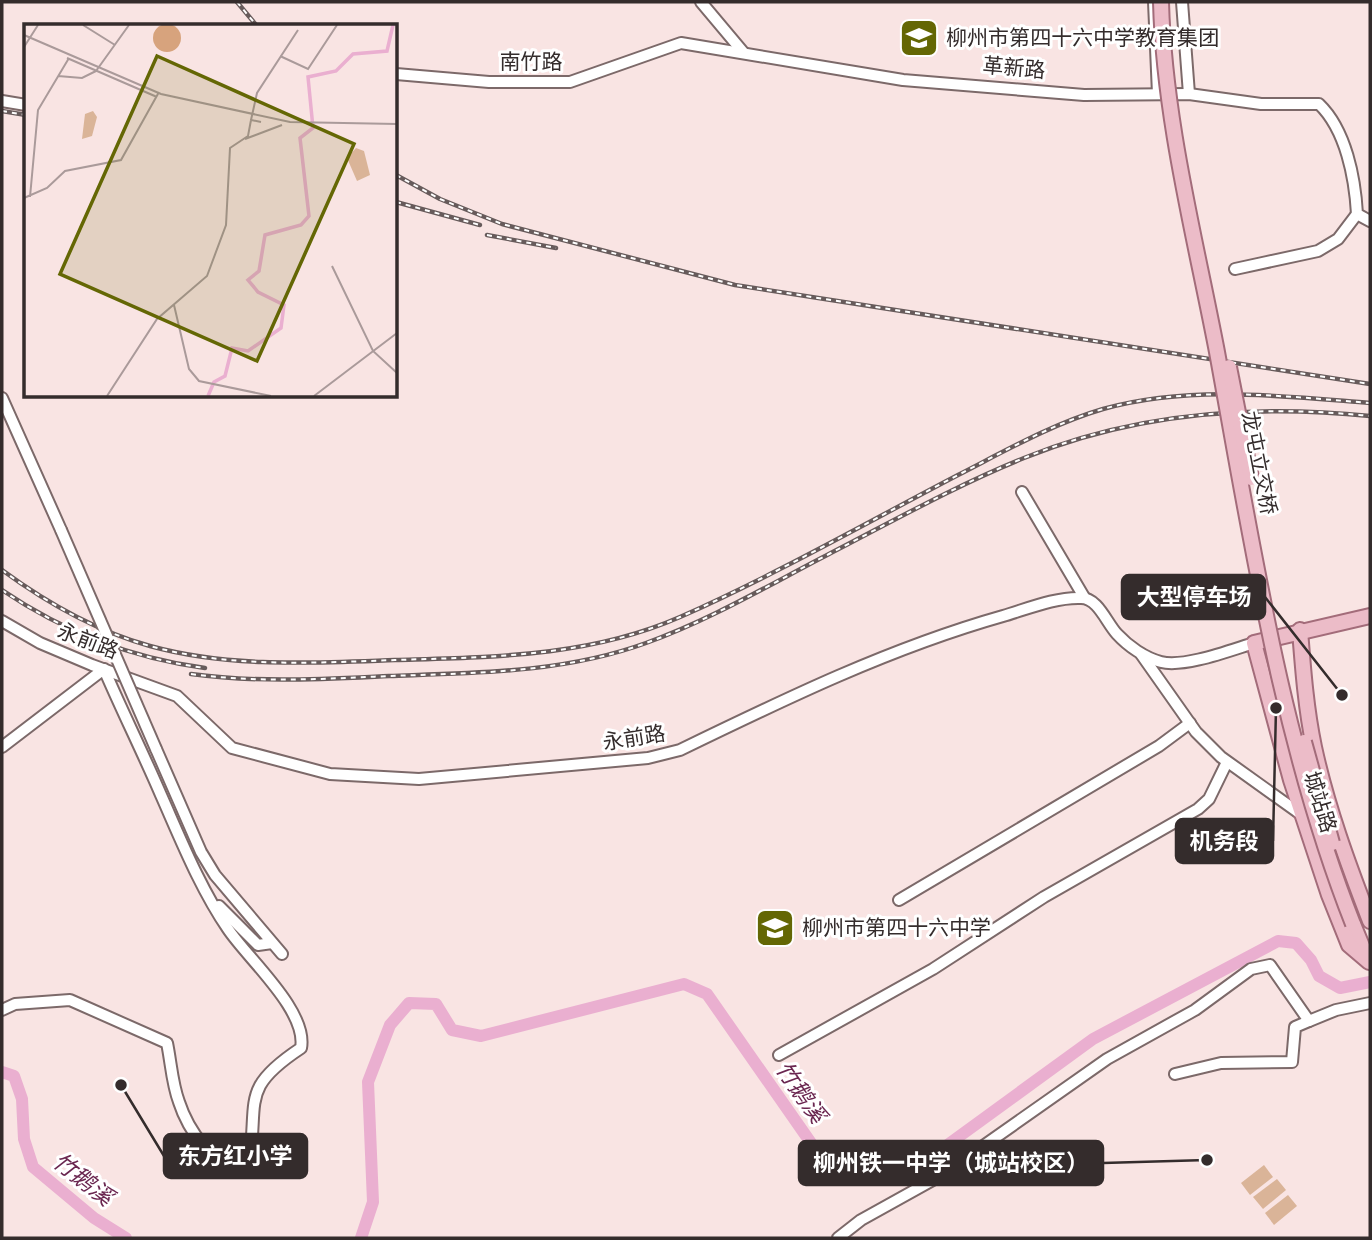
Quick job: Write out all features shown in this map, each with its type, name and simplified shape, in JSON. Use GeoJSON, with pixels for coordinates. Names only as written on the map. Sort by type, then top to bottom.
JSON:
{"type":"FeatureCollection","features":[{"type":"Feature","properties":{"kind":"main road","name":"龙屯立交桥"},"geometry":{"type":"LineString","coordinates":[[1161,2],[1171,108],[1234,444],[1290,719],[1304,782],[1326,855],[1361,920]]}},
{"type":"Feature","properties":{"kind":"main road","name":"龙屯立交桥"},"geometry":{"type":"LineString","coordinates":[[1170,2],[1179,106],[1299,717],[1335,853],[1361,920]]}},
{"type":"Feature","properties":{"kind":"main road"},"geometry":{"type":"LineString","coordinates":[[1254,643],[1300,630],[1370,616]]}},
{"type":"Feature","properties":{"kind":"main road","name":"城站路"},"geometry":{"type":"LineString","coordinates":[[1300,630],[1306,704],[1321,776],[1361,920],[1370,963]]}},
{"type":"Feature","properties":{"kind":"main road","name":"城站路"},"geometry":{"type":"LineString","coordinates":[[1254,643],[1302,815],[1349,945],[1370,963]]}},
{"type":"Feature","properties":{"kind":"main road","name":"城站路"},"geometry":{"type":"LineString","coordinates":[[1361,920],[1370,940]]}},
{"type":"Feature","properties":{"kind":"street"},"geometry":{"type":"LineString","coordinates":[[701,2],[743,52]]}},
{"type":"Feature","properties":{"kind":"street"},"geometry":{"type":"LineString","coordinates":[[1154,2],[1158,94]]}},
{"type":"Feature","properties":{"kind":"street"},"geometry":{"type":"LineString","coordinates":[[1182,2],[1189,94]]}},
{"type":"Feature","properties":{"kind":"street","name":"南竹路"},"geometry":{"type":"LineString","coordinates":[[397,74],[489,82],[570,82],[681,43],[743,52]]}},
{"type":"Feature","properties":{"kind":"street","name":"革新路"},"geometry":{"type":"LineString","coordinates":[[743,52],[903,80],[1084,95],[1189,94],[1261,104],[1319,104],[1334,123],[1355,179],[1357,214]]}},
{"type":"Feature","properties":{"kind":"street"},"geometry":{"type":"LineString","coordinates":[[2,101],[24,105]]}},
{"type":"Feature","properties":{"kind":"street"},"geometry":{"type":"LineString","coordinates":[[1235,269],[1318,251],[1338,239],[1357,214],[1370,221]]}},
{"type":"Feature","properties":{"kind":"street"},"geometry":{"type":"LineString","coordinates":[[2,398],[201,852],[215,875],[282,954]]}},
{"type":"Feature","properties":{"kind":"street"},"geometry":{"type":"LineString","coordinates":[[1022,492],[1084,597],[1096,605],[1117,634],[1141,654],[1190,723],[1227,762],[1302,815]]}},
{"type":"Feature","properties":{"kind":"street","name":"永前路"},"geometry":{"type":"LineString","coordinates":[[2,621],[40,643],[177,696],[232,748],[330,774],[419,779],[636,760],[680,750],[872,661],[957,629],[1061,599],[1084,597]]}},
{"type":"Feature","properties":{"kind":"street"},"geometry":{"type":"LineString","coordinates":[[1141,654],[1163,663],[1185,662],[1254,643]]}},
{"type":"Feature","properties":{"kind":"street"},"geometry":{"type":"LineString","coordinates":[[2,747],[104,669],[209,896],[228,930],[292,1012],[304,1034],[301,1048],[271,1068],[259,1085],[254,1096],[249,1165],[242,1170],[230,1170],[221,1165],[203,1144],[179,1102],[167,1043],[70,1000],[16,1004],[2,1010]]}},
{"type":"Feature","properties":{"kind":"street"},"geometry":{"type":"LineString","coordinates":[[899,900],[1159,746],[1190,723]]}},
{"type":"Feature","properties":{"kind":"street"},"geometry":{"type":"LineString","coordinates":[[779,1055],[933,969],[1044,897],[1198,809],[1209,799],[1227,762]]}},
{"type":"Feature","properties":{"kind":"street"},"geometry":{"type":"LineString","coordinates":[[209,896],[258,945],[272,943]]}},
{"type":"Feature","properties":{"kind":"street"},"geometry":{"type":"LineString","coordinates":[[838,1238],[862,1220],[942,1175],[1107,1059],[1195,1010],[1251,969],[1270,965],[1309,1021]]}},
{"type":"Feature","properties":{"kind":"street"},"geometry":{"type":"LineString","coordinates":[[1175,1074],[1220,1063],[1292,1062],[1295,1027],[1336,1010],[1370,1003]]}},
{"type":"Feature","properties":{"kind":"shaded area"},"geometry":{"type":"Polygon","coordinates":[[[1264,1165],[1273,1177],[1250,1195],[1241,1183],[1264,1165]]]}},
{"type":"Feature","properties":{"kind":"shaded area"},"geometry":{"type":"Polygon","coordinates":[[[1277,1179],[1286,1190],[1263,1209],[1253,1197],[1277,1179]]]}},
{"type":"Feature","properties":{"kind":"shaded area"},"geometry":{"type":"Polygon","coordinates":[[[1288,1195],[1297,1206],[1274,1225],[1265,1213],[1288,1195]]]}},
{"type":"Feature","properties":{"kind":"waterway","name":"竹鹅溪"},"geometry":{"type":"LineString","coordinates":[[361,1238],[373,1202],[368,1082],[390,1025],[409,1003],[436,1004],[452,1030],[481,1036],[684,984],[707,994],[818,1153],[850,1169],[889,1174],[924,1162],[1093,1039],[1278,941],[1296,943],[1311,960],[1319,976],[1340,988],[1370,982]]}},
{"type":"Feature","properties":{"kind":"waterway","name":"竹鹅溪"},"geometry":{"type":"LineString","coordinates":[[2,1072],[14,1076],[22,1099],[24,1139],[33,1167],[94,1218],[126,1238]]}},
{"type":"Feature","properties":{"kind":"railway"},"geometry":{"type":"LineString","coordinates":[[237,2],[255,24]]}},
{"type":"Feature","properties":{"kind":"railway"},"geometry":{"type":"LineString","coordinates":[[2,111],[24,115]]}},
{"type":"Feature","properties":{"kind":"railway"},"geometry":{"type":"LineString","coordinates":[[397,176],[440,199],[502,224],[735,285],[1370,384]]}},
{"type":"Feature","properties":{"kind":"railway"},"geometry":{"type":"LineString","coordinates":[[397,202],[480,225]]}},
{"type":"Feature","properties":{"kind":"railway"},"geometry":{"type":"LineString","coordinates":[[487,235],[556,248]]}},
{"type":"Feature","properties":{"kind":"railway"},"geometry":{"type":"LineString","coordinates":[[2,570],[54,605],[91,624],[150,646],[210,658],[302,663],[468,658],[540,652],[611,640],[680,617],[785,566],[1029,439],[1065,422],[1103,409],[1169,397],[1236,394],[1370,403]]}},
{"type":"Feature","properties":{"kind":"railway"},"geometry":{"type":"LineString","coordinates":[[191,674],[265,679],[486,672],[551,666],[615,653],[693,624],[950,492],[1024,458],[1066,443],[1151,422],[1238,412],[1282,411],[1370,416]]}},
{"type":"Feature","properties":{"kind":"railway"},"geometry":{"type":"LineString","coordinates":[[2,590],[49,618],[99,641],[151,658],[205,668]]}},
{"type":"Feature","properties":{"kind":"place","name":"柳州市第四十六中学教育集团"},"geometry":{"type":"Point","coordinates":[919,38]}},
{"type":"Feature","properties":{"kind":"place","name":"大型停车场"},"geometry":{"type":"Point","coordinates":[1342,695]}},
{"type":"Feature","properties":{"kind":"place","name":"机务段"},"geometry":{"type":"Point","coordinates":[1276,708]}},
{"type":"Feature","properties":{"kind":"place","name":"柳州市第四十六中学"},"geometry":{"type":"Point","coordinates":[775,928]}},
{"type":"Feature","properties":{"kind":"place","name":"东方红小学"},"geometry":{"type":"Point","coordinates":[121,1085]}},
{"type":"Feature","properties":{"kind":"place","name":"柳州铁一中学（城站校区）"},"geometry":{"type":"Point","coordinates":[1207,1160]}}]}
